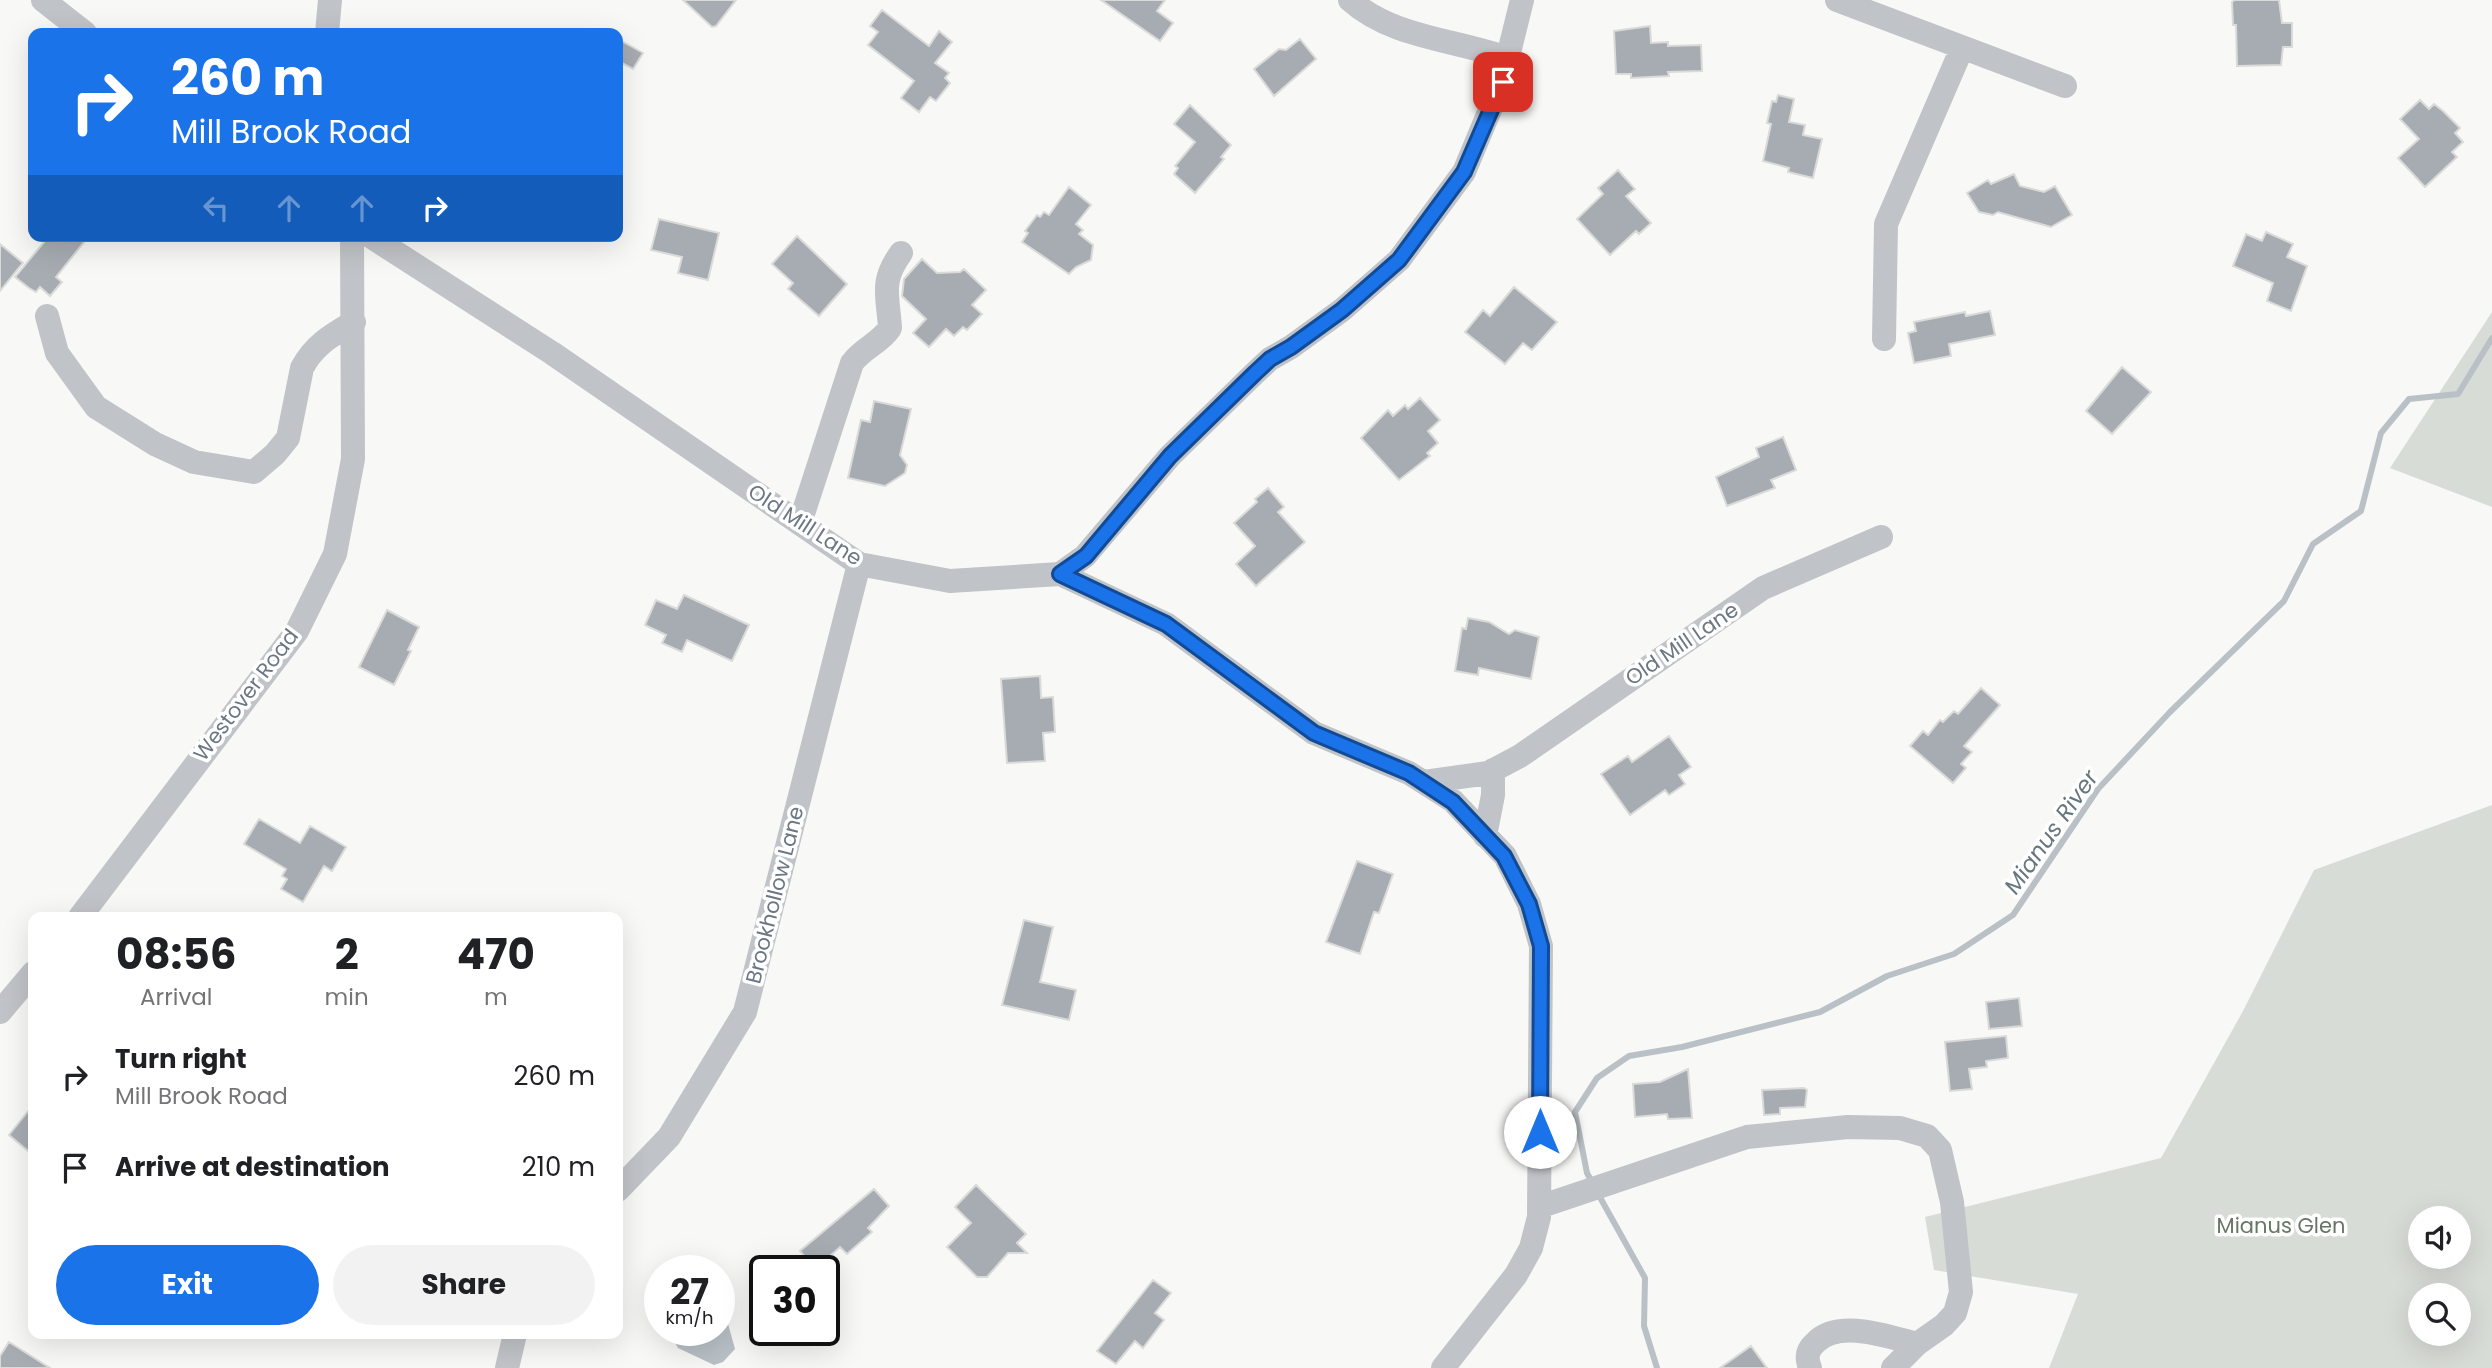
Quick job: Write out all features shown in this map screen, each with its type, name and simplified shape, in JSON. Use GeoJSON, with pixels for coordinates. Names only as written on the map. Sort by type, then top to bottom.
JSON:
{"type":"FeatureCollection","features":[{"type":"Feature","properties":{"kind":"street"},"geometry":{"type":"LineString","coordinates":[[43,0],[79,28]]}},
{"type":"Feature","properties":{"kind":"street"},"geometry":{"type":"LineString","coordinates":[[327,28],[330,0]]}},
{"type":"Feature","properties":{"kind":"street"},"geometry":{"type":"LineString","coordinates":[[1350,0],[1359,8],[1415,35],[1479,48],[1509,59]]}},
{"type":"Feature","properties":{"kind":"street"},"geometry":{"type":"LineString","coordinates":[[1060,574],[1086,556],[1170,456],[1270,359],[1342,310],[1399,260],[1464,172],[1503,82],[1522,0]]}},
{"type":"Feature","properties":{"kind":"street"},"geometry":{"type":"LineString","coordinates":[[1838,0],[2065,86]]}},
{"type":"Feature","properties":{"kind":"street"},"geometry":{"type":"LineString","coordinates":[[1884,339],[1886,224],[1962,48]]}},
{"type":"Feature","properties":{"kind":"street","name":"Westover Road"},"geometry":{"type":"LineString","coordinates":[[84,912],[297,631],[335,554],[352,459],[352,242]]}},
{"type":"Feature","properties":{"kind":"street","name":"Old Mill Lane"},"geometry":{"type":"LineString","coordinates":[[379,242],[552,353],[859,564],[950,581],[1060,574],[1166,624],[1314,733],[1409,773],[1453,802],[1504,856],[1529,904],[1541,946],[1539,1207],[1531,1248],[1516,1275],[1443,1368]]}},
{"type":"Feature","properties":{"kind":"street"},"geometry":{"type":"LineString","coordinates":[[800,523],[852,363],[871,344],[882,340],[890,328],[886,288],[890,268],[901,253]]}},
{"type":"Feature","properties":{"kind":"street"},"geometry":{"type":"LineString","coordinates":[[47,316],[57,353],[96,407],[155,444],[194,462],[254,472],[275,454],[288,438],[302,368],[316,345],[354,322]]}},
{"type":"Feature","properties":{"kind":"street","name":"Old Mill Lane"},"geometry":{"type":"LineString","coordinates":[[1424,782],[1493,770],[1520,756],[1763,588],[1881,537]]}},
{"type":"Feature","properties":{"kind":"street","name":"Brookhollow Lane"},"geometry":{"type":"LineString","coordinates":[[623,1185],[669,1137],[745,1012],[859,564]]}},
{"type":"Feature","properties":{"kind":"street"},"geometry":{"type":"LineString","coordinates":[[1485,836],[1493,795],[1493,770]]}},
{"type":"Feature","properties":{"kind":"street"},"geometry":{"type":"LineString","coordinates":[[0,1012],[28,979]]}},
{"type":"Feature","properties":{"kind":"street"},"geometry":{"type":"LineString","coordinates":[[1539,1207],[1747,1137],[1848,1127],[1900,1128],[1927,1136],[1940,1150],[1952,1202],[1961,1292],[1955,1313],[1944,1325],[1917,1343],[1893,1368]]}},
{"type":"Feature","properties":{"kind":"street"},"geometry":{"type":"LineString","coordinates":[[1810,1368],[1807,1362],[1809,1349],[1818,1339],[1829,1334],[1846,1331],[1917,1343]]}},
{"type":"Feature","properties":{"kind":"street"},"geometry":{"type":"LineString","coordinates":[[507,1368],[514,1339]]}},
{"type":"Feature","properties":{"kind":"green space"},"geometry":{"type":"Polygon","coordinates":[[[2492,312],[2492,507],[2390,468],[2492,312]]]}},
{"type":"Feature","properties":{"kind":"green space","name":"Mianus Glen"},"geometry":{"type":"Polygon","coordinates":[[[2492,805],[2492,1368],[2049,1368],[2078,1294],[1934,1270],[1925,1217],[2161,1158],[2243,1011],[2314,870],[2492,805]]]}},
{"type":"Feature","properties":{"kind":"shaded area"},"geometry":{"type":"Polygon","coordinates":[[[677,1346],[734,1346],[735,1349],[723,1362],[714,1365],[677,1346]]]}},
{"type":"Feature","properties":{"kind":"building"},"geometry":{"type":"Polygon","coordinates":[[[683,0],[736,0],[716,26],[712,27],[683,0]]]}},
{"type":"Feature","properties":{"kind":"building"},"geometry":{"type":"Polygon","coordinates":[[[1101,0],[1165,0],[1157,11],[1173,23],[1160,41],[1101,0]]]}},
{"type":"Feature","properties":{"kind":"building"},"geometry":{"type":"Polygon","coordinates":[[[2279,0],[2282,23],[2292,23],[2292,47],[2283,47],[2281,65],[2237,66],[2236,25],[2233,25],[2232,2],[2279,0]]]}},
{"type":"Feature","properties":{"kind":"building"},"geometry":{"type":"Polygon","coordinates":[[[882,10],[929,46],[939,31],[952,42],[935,63],[949,73],[945,78],[950,83],[936,101],[930,97],[919,112],[901,98],[914,81],[868,45],[878,32],[870,26],[882,10]]]}},
{"type":"Feature","properties":{"kind":"building"},"geometry":{"type":"Polygon","coordinates":[[[1650,26],[1651,43],[1668,42],[1668,46],[1701,45],[1702,71],[1668,72],[1669,76],[1631,78],[1631,74],[1616,74],[1614,31],[1650,26]]]}},
{"type":"Feature","properties":{"kind":"building"},"geometry":{"type":"Polygon","coordinates":[[[1300,39],[1316,59],[1274,96],[1254,69],[1279,49],[1286,50],[1300,39]]]}},
{"type":"Feature","properties":{"kind":"building"},"geometry":{"type":"Polygon","coordinates":[[[623,42],[643,53],[633,69],[623,64],[623,42]]]}},
{"type":"Feature","properties":{"kind":"building"},"geometry":{"type":"Polygon","coordinates":[[[1778,95],[1794,99],[1789,122],[1805,125],[1803,135],[1822,139],[1813,178],[1788,172],[1789,168],[1763,161],[1771,124],[1767,123],[1772,101],[1776,102],[1778,95]]]}},
{"type":"Feature","properties":{"kind":"building"},"geometry":{"type":"Polygon","coordinates":[[[2420,100],[2429,109],[2434,104],[2443,111],[2460,128],[2455,133],[2463,142],[2452,152],[2457,157],[2425,187],[2398,158],[2419,139],[2400,119],[2420,100]]]}},
{"type":"Feature","properties":{"kind":"building"},"geometry":{"type":"Polygon","coordinates":[[[1190,105],[1231,145],[1221,157],[1224,159],[1195,193],[1174,174],[1178,168],[1175,166],[1195,142],[1174,124],[1190,105]]]}},
{"type":"Feature","properties":{"kind":"building"},"geometry":{"type":"Polygon","coordinates":[[[1618,170],[1635,189],[1626,196],[1651,223],[1639,234],[1636,231],[1610,255],[1577,219],[1603,194],[1598,188],[1618,170]]]}},
{"type":"Feature","properties":{"kind":"building"},"geometry":{"type":"Polygon","coordinates":[[[2014,174],[2020,186],[2044,192],[2055,186],[2072,215],[2051,227],[1998,212],[1993,215],[1979,212],[1967,193],[1988,180],[1991,184],[2014,174]]]}},
{"type":"Feature","properties":{"kind":"building"},"geometry":{"type":"Polygon","coordinates":[[[1069,187],[1091,205],[1076,224],[1083,230],[1079,234],[1093,245],[1091,260],[1076,267],[1069,274],[1022,242],[1028,233],[1025,231],[1037,215],[1040,217],[1044,212],[1049,215],[1069,187]]]}},
{"type":"Feature","properties":{"kind":"building"},"geometry":{"type":"Polygon","coordinates":[[[659,219],[719,233],[708,280],[678,273],[682,257],[651,250],[659,219]]]}},
{"type":"Feature","properties":{"kind":"building"},"geometry":{"type":"Polygon","coordinates":[[[2266,232],[2293,244],[2287,257],[2307,266],[2291,311],[2267,301],[2273,283],[2233,266],[2246,234],[2262,241],[2266,232]]]}},
{"type":"Feature","properties":{"kind":"building"},"geometry":{"type":"Polygon","coordinates":[[[797,236],[847,284],[819,316],[788,289],[793,283],[772,264],[797,236]]]}},
{"type":"Feature","properties":{"kind":"building"},"geometry":{"type":"Polygon","coordinates":[[[44,242],[84,242],[56,277],[62,282],[50,296],[40,287],[36,292],[15,277],[44,242]]]}},
{"type":"Feature","properties":{"kind":"building"},"geometry":{"type":"Polygon","coordinates":[[[0,244],[23,263],[0,291],[0,244]]]}},
{"type":"Feature","properties":{"kind":"building"},"geometry":{"type":"Polygon","coordinates":[[[922,259],[937,273],[960,272],[964,269],[986,290],[972,305],[982,314],[967,330],[963,327],[954,336],[946,329],[929,347],[913,333],[926,319],[902,296],[904,279],[922,259]]]}},
{"type":"Feature","properties":{"kind":"building"},"geometry":{"type":"Polygon","coordinates":[[[1514,287],[1557,322],[1532,350],[1523,343],[1505,364],[1465,332],[1483,310],[1490,316],[1514,287]]]}},
{"type":"Feature","properties":{"kind":"building"},"geometry":{"type":"Polygon","coordinates":[[[1990,311],[1995,335],[1949,344],[1951,356],[1914,363],[1908,333],[1916,331],[1914,322],[1965,312],[1966,316],[1990,311]]]}},
{"type":"Feature","properties":{"kind":"building"},"geometry":{"type":"Polygon","coordinates":[[[2122,367],[2151,392],[2112,434],[2086,411],[2122,367]]]}},
{"type":"Feature","properties":{"kind":"building"},"geometry":{"type":"Polygon","coordinates":[[[1420,398],[1440,420],[1428,431],[1438,443],[1427,453],[1430,456],[1399,480],[1361,438],[1388,410],[1393,416],[1405,405],[1408,409],[1420,398]]]}},
{"type":"Feature","properties":{"kind":"building"},"geometry":{"type":"Polygon","coordinates":[[[874,401],[911,409],[900,455],[907,465],[905,473],[885,486],[848,478],[861,420],[870,422],[874,401]]]}},
{"type":"Feature","properties":{"kind":"building"},"geometry":{"type":"Polygon","coordinates":[[[1783,437],[1796,470],[1771,480],[1775,488],[1727,506],[1716,477],[1759,457],[1756,448],[1783,437]]]}},
{"type":"Feature","properties":{"kind":"building"},"geometry":{"type":"Polygon","coordinates":[[[1268,488],[1284,507],[1278,512],[1305,542],[1256,586],[1236,564],[1255,546],[1234,523],[1268,488]]]}},
{"type":"Feature","properties":{"kind":"building"},"geometry":{"type":"Polygon","coordinates":[[[684,595],[749,625],[732,661],[687,640],[682,652],[662,643],[666,635],[645,625],[656,600],[677,609],[684,595]]]}},
{"type":"Feature","properties":{"kind":"building"},"geometry":{"type":"Polygon","coordinates":[[[387,610],[419,627],[408,650],[411,651],[394,685],[359,667],[387,610]]]}},
{"type":"Feature","properties":{"kind":"building"},"geometry":{"type":"Polygon","coordinates":[[[1468,618],[1489,622],[1509,634],[1515,630],[1539,637],[1531,679],[1479,668],[1478,675],[1455,671],[1462,628],[1466,629],[1468,618]]]}},
{"type":"Feature","properties":{"kind":"building"},"geometry":{"type":"Polygon","coordinates":[[[1040,676],[1041,698],[1053,697],[1055,732],[1043,733],[1045,761],[1007,763],[1001,679],[1040,676]]]}},
{"type":"Feature","properties":{"kind":"building"},"geometry":{"type":"Polygon","coordinates":[[[1981,688],[2000,705],[1964,746],[1972,752],[1961,764],[1966,768],[1953,783],[1910,746],[1923,731],[1928,735],[1940,720],[1943,722],[1954,711],[1958,714],[1981,688]]]}},
{"type":"Feature","properties":{"kind":"building"},"geometry":{"type":"Polygon","coordinates":[[[1669,736],[1691,767],[1679,775],[1685,784],[1669,795],[1665,790],[1630,815],[1601,774],[1628,756],[1632,762],[1669,736]]]}},
{"type":"Feature","properties":{"kind":"building"},"geometry":{"type":"Polygon","coordinates":[[[259,819],[300,843],[310,826],[346,847],[332,871],[324,866],[303,902],[281,889],[287,879],[282,876],[286,869],[244,844],[259,819]]]}},
{"type":"Feature","properties":{"kind":"building"},"geometry":{"type":"Polygon","coordinates":[[[1357,861],[1393,874],[1379,913],[1374,912],[1360,954],[1326,942],[1357,861]]]}},
{"type":"Feature","properties":{"kind":"building"},"geometry":{"type":"Polygon","coordinates":[[[1024,920],[1053,927],[1040,982],[1076,990],[1069,1020],[1002,1005],[1024,920]]]}},
{"type":"Feature","properties":{"kind":"building"},"geometry":{"type":"Polygon","coordinates":[[[2019,998],[2022,1026],[1989,1029],[1986,1002],[2019,998]]]}},
{"type":"Feature","properties":{"kind":"building"},"geometry":{"type":"Polygon","coordinates":[[[2006,1036],[2008,1058],[1986,1061],[1987,1067],[1969,1069],[1972,1089],[1950,1091],[1945,1042],[2006,1036]]]}},
{"type":"Feature","properties":{"kind":"building"},"geometry":{"type":"Polygon","coordinates":[[[1688,1069],[1692,1118],[1668,1119],[1667,1114],[1635,1117],[1633,1084],[1660,1082],[1688,1069]]]}},
{"type":"Feature","properties":{"kind":"building"},"geometry":{"type":"Polygon","coordinates":[[[1762,1090],[1807,1090],[1805,1107],[1780,1108],[1780,1114],[1764,1115],[1762,1090]]]}},
{"type":"Feature","properties":{"kind":"building"},"geometry":{"type":"Polygon","coordinates":[[[28,1111],[28,1151],[9,1135],[28,1111]]]}},
{"type":"Feature","properties":{"kind":"building"},"geometry":{"type":"Polygon","coordinates":[[[976,1185],[1026,1234],[1017,1243],[1027,1253],[1008,1253],[987,1277],[977,1277],[947,1247],[971,1223],[955,1207],[976,1185]]]}},
{"type":"Feature","properties":{"kind":"building"},"geometry":{"type":"Polygon","coordinates":[[[874,1189],[889,1206],[868,1228],[872,1232],[847,1254],[840,1247],[831,1255],[803,1255],[800,1251],[874,1189]]]}},
{"type":"Feature","properties":{"kind":"building"},"geometry":{"type":"Polygon","coordinates":[[[1153,1280],[1171,1293],[1155,1313],[1164,1320],[1143,1348],[1135,1341],[1116,1364],[1097,1351],[1153,1280]]]}},
{"type":"Feature","properties":{"kind":"building"},"geometry":{"type":"Polygon","coordinates":[[[9,1342],[50,1368],[0,1368],[0,1356],[9,1342]]]}},
{"type":"Feature","properties":{"kind":"building"},"geometry":{"type":"Polygon","coordinates":[[[1751,1346],[1767,1368],[1720,1368],[1751,1346]]]}},
{"type":"Feature","properties":{"kind":"waterway","name":"Mianus River"},"geometry":{"type":"LineString","coordinates":[[1592,1182],[1587,1173],[1575,1112],[1597,1078],[1629,1056],[1682,1047],[1820,1012],[1887,976],[1954,954],[2013,915],[2098,789],[2170,712],[2284,601],[2313,544],[2361,511],[2381,433],[2409,399],[2458,394],[2492,338]]}},
{"type":"Feature","properties":{"kind":"waterway","name":"Mianus River"},"geometry":{"type":"LineString","coordinates":[[1597,1192],[1645,1278],[1644,1326],[1657,1368]]}},
{"type":"Feature","properties":{"kind":"route"},"geometry":{"type":"LineString","coordinates":[[1503,82],[1464,172],[1399,260],[1342,310],[1270,359],[1170,456],[1086,556],[1060,574],[1166,624],[1314,733],[1409,773],[1453,802],[1504,856],[1529,904],[1541,946],[1540,1132]]}}]}
